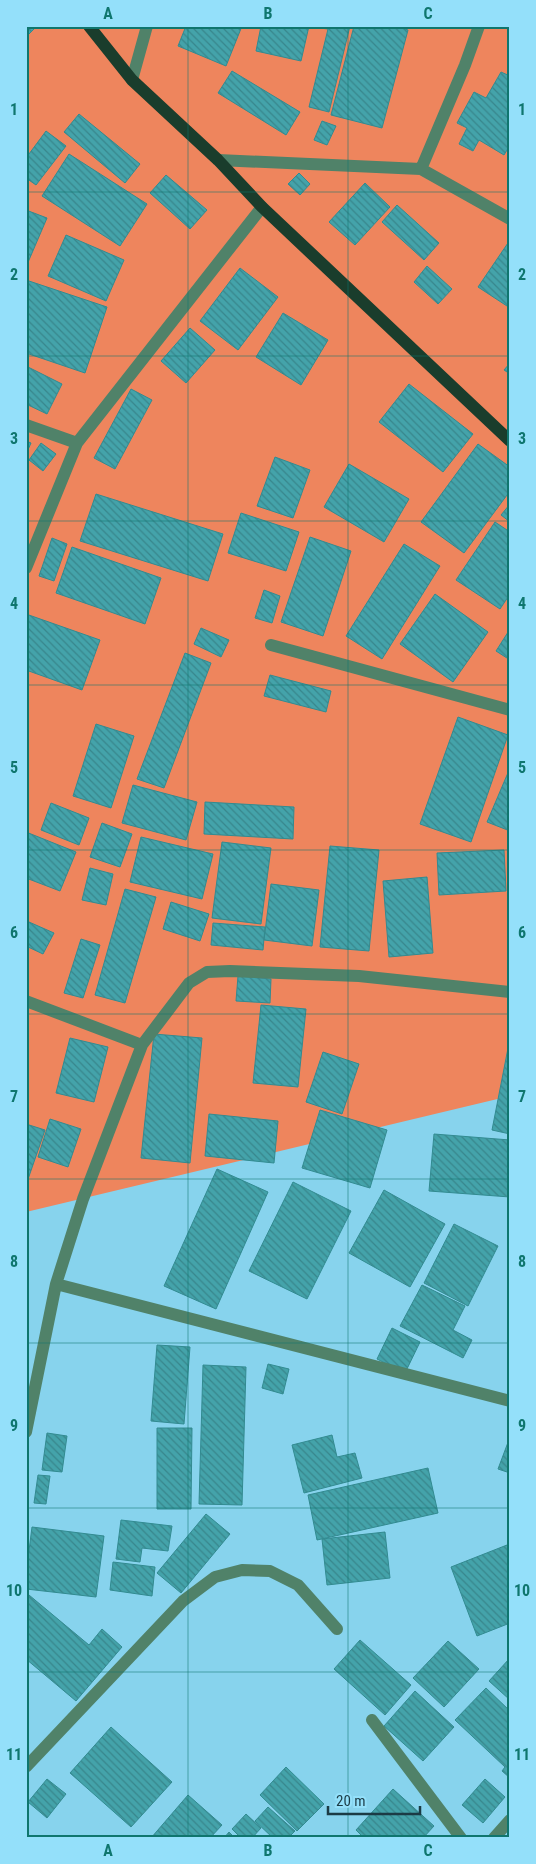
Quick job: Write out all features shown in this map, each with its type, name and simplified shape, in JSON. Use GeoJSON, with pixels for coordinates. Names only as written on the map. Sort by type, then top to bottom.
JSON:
{"type":"FeatureCollection","features":[{"type":"Feature","properties":{"kind":"main road"},"geometry":{"type":"LineString","coordinates":[[89,26],[132,80],[218,160],[262,207],[510,441]]}},
{"type":"Feature","properties":{"kind":"street"},"geometry":{"type":"LineString","coordinates":[[132,80],[147,26]]}},
{"type":"Feature","properties":{"kind":"street"},"geometry":{"type":"LineString","coordinates":[[422,169],[479,26]]}},
{"type":"Feature","properties":{"kind":"street"},"geometry":{"type":"LineString","coordinates":[[218,160],[422,169],[510,219]]}},
{"type":"Feature","properties":{"kind":"street"},"geometry":{"type":"LineString","coordinates":[[26,568],[77,443],[262,207]]}},
{"type":"Feature","properties":{"kind":"street"},"geometry":{"type":"LineString","coordinates":[[26,425],[77,443]]}},
{"type":"Feature","properties":{"kind":"street"},"geometry":{"type":"LineString","coordinates":[[271,645],[510,710]]}},
{"type":"Feature","properties":{"kind":"street"},"geometry":{"type":"LineString","coordinates":[[26,1432],[56,1284],[83,1199],[142,1045],[189,983],[206,972],[230,971],[360,976],[510,992]]}},
{"type":"Feature","properties":{"kind":"street"},"geometry":{"type":"LineString","coordinates":[[26,1001],[142,1045]]}},
{"type":"Feature","properties":{"kind":"street"},"geometry":{"type":"LineString","coordinates":[[56,1284],[510,1401]]}},
{"type":"Feature","properties":{"kind":"street"},"geometry":{"type":"LineString","coordinates":[[26,1767],[183,1601],[215,1576],[242,1570],[270,1572],[298,1585],[337,1629]]}},
{"type":"Feature","properties":{"kind":"street"},"geometry":{"type":"LineString","coordinates":[[372,1720],[461,1838]]}},
{"type":"Feature","properties":{"kind":"street"},"geometry":{"type":"LineString","coordinates":[[494,1838],[510,1820]]}},
{"type":"Feature","properties":{"kind":"shaded area"},"geometry":{"type":"Polygon","coordinates":[[[26,26],[510,26],[510,1096],[26,1212],[26,26]]]}},
{"type":"Feature","properties":{"kind":"building"},"geometry":{"type":"Polygon","coordinates":[[[26,26],[37,26],[26,37],[26,26]]]}},
{"type":"Feature","properties":{"kind":"building"},"geometry":{"type":"Polygon","coordinates":[[[186,26],[242,26],[226,66],[178,46],[186,26]]]}},
{"type":"Feature","properties":{"kind":"building"},"geometry":{"type":"Polygon","coordinates":[[[261,26],[309,26],[301,61],[256,51],[261,26]]]}},
{"type":"Feature","properties":{"kind":"building"},"geometry":{"type":"Polygon","coordinates":[[[321,26],[350,26],[329,112],[309,107],[328,29],[320,28],[321,26]]]}},
{"type":"Feature","properties":{"kind":"building"},"geometry":{"type":"Polygon","coordinates":[[[354,26],[395,26],[408,30],[382,128],[331,115],[354,26]]]}},
{"type":"Feature","properties":{"kind":"building"},"geometry":{"type":"Polygon","coordinates":[[[232,71],[300,112],[286,135],[218,93],[232,71]]]}},
{"type":"Feature","properties":{"kind":"building"},"geometry":{"type":"Polygon","coordinates":[[[501,72],[510,76],[510,145],[504,155],[479,140],[473,151],[459,144],[467,128],[457,123],[474,92],[486,98],[501,72]]]}},
{"type":"Feature","properties":{"kind":"building"},"geometry":{"type":"Polygon","coordinates":[[[79,114],[140,164],[125,183],[64,132],[79,114]]]}},
{"type":"Feature","properties":{"kind":"building"},"geometry":{"type":"Polygon","coordinates":[[[322,121],[336,126],[327,145],[314,140],[322,121]]]}},
{"type":"Feature","properties":{"kind":"building"},"geometry":{"type":"Polygon","coordinates":[[[46,131],[66,146],[36,185],[26,178],[26,158],[46,131]]]}},
{"type":"Feature","properties":{"kind":"building"},"geometry":{"type":"Polygon","coordinates":[[[69,154],[147,204],[120,246],[42,196],[69,154]]]}},
{"type":"Feature","properties":{"kind":"building"},"geometry":{"type":"Polygon","coordinates":[[[299,173],[310,184],[300,195],[288,184],[299,173]]]}},
{"type":"Feature","properties":{"kind":"building"},"geometry":{"type":"Polygon","coordinates":[[[166,175],[207,210],[190,229],[150,193],[166,175]]]}},
{"type":"Feature","properties":{"kind":"building"},"geometry":{"type":"Polygon","coordinates":[[[365,183],[390,207],[355,245],[329,222],[365,183]]]}},
{"type":"Feature","properties":{"kind":"building"},"geometry":{"type":"Polygon","coordinates":[[[397,205],[439,243],[424,260],[382,222],[397,205]]]}},
{"type":"Feature","properties":{"kind":"building"},"geometry":{"type":"Polygon","coordinates":[[[26,210],[47,218],[26,267],[26,210]]]}},
{"type":"Feature","properties":{"kind":"building"},"geometry":{"type":"Polygon","coordinates":[[[66,235],[124,260],[106,301],[48,276],[66,235]]]}},
{"type":"Feature","properties":{"kind":"building"},"geometry":{"type":"Polygon","coordinates":[[[510,240],[510,308],[478,287],[510,240]]]}},
{"type":"Feature","properties":{"kind":"building"},"geometry":{"type":"Polygon","coordinates":[[[427,266],[452,289],[438,304],[414,282],[427,266]]]}},
{"type":"Feature","properties":{"kind":"building"},"geometry":{"type":"Polygon","coordinates":[[[240,268],[278,297],[238,350],[200,321],[240,268]]]}},
{"type":"Feature","properties":{"kind":"building"},"geometry":{"type":"Polygon","coordinates":[[[26,280],[107,307],[85,373],[26,353],[26,280]]]}},
{"type":"Feature","properties":{"kind":"building"},"geometry":{"type":"Polygon","coordinates":[[[283,313],[328,340],[301,385],[256,357],[283,313]]]}},
{"type":"Feature","properties":{"kind":"building"},"geometry":{"type":"Polygon","coordinates":[[[190,328],[215,350],[186,383],[161,361],[190,328]]]}},
{"type":"Feature","properties":{"kind":"building"},"geometry":{"type":"Polygon","coordinates":[[[510,363],[510,374],[504,370],[510,363]]]}},
{"type":"Feature","properties":{"kind":"building"},"geometry":{"type":"Polygon","coordinates":[[[26,366],[62,384],[47,414],[26,404],[26,366]]]}},
{"type":"Feature","properties":{"kind":"building"},"geometry":{"type":"Polygon","coordinates":[[[409,384],[473,434],[443,472],[379,422],[409,384]]]}},
{"type":"Feature","properties":{"kind":"building"},"geometry":{"type":"Polygon","coordinates":[[[131,389],[152,400],[115,469],[94,458],[131,389]]]}},
{"type":"Feature","properties":{"kind":"building"},"geometry":{"type":"Polygon","coordinates":[[[26,441],[31,443],[26,454],[26,441]]]}},
{"type":"Feature","properties":{"kind":"building"},"geometry":{"type":"Polygon","coordinates":[[[41,443],[56,454],[43,471],[29,460],[41,443]]]}},
{"type":"Feature","properties":{"kind":"building"},"geometry":{"type":"Polygon","coordinates":[[[478,444],[510,467],[510,491],[464,553],[421,522],[478,444]]]}},
{"type":"Feature","properties":{"kind":"building"},"geometry":{"type":"Polygon","coordinates":[[[275,457],[310,470],[293,518],[257,506],[275,457]]]}},
{"type":"Feature","properties":{"kind":"building"},"geometry":{"type":"Polygon","coordinates":[[[349,464],[409,499],[384,542],[324,507],[349,464]]]}},
{"type":"Feature","properties":{"kind":"building"},"geometry":{"type":"Polygon","coordinates":[[[96,494],[223,534],[208,581],[80,541],[96,494]]]}},
{"type":"Feature","properties":{"kind":"building"},"geometry":{"type":"Polygon","coordinates":[[[510,504],[510,522],[501,515],[510,504]]]}},
{"type":"Feature","properties":{"kind":"building"},"geometry":{"type":"Polygon","coordinates":[[[241,513],[299,532],[286,571],[228,553],[241,513]]]}},
{"type":"Feature","properties":{"kind":"building"},"geometry":{"type":"Polygon","coordinates":[[[495,522],[510,532],[510,594],[500,609],[456,580],[495,522]]]}},
{"type":"Feature","properties":{"kind":"building"},"geometry":{"type":"Polygon","coordinates":[[[310,537],[351,551],[323,636],[281,622],[310,537]]]}},
{"type":"Feature","properties":{"kind":"building"},"geometry":{"type":"Polygon","coordinates":[[[52,538],[67,544],[54,581],[39,576],[52,538]]]}},
{"type":"Feature","properties":{"kind":"building"},"geometry":{"type":"Polygon","coordinates":[[[404,544],[440,566],[382,659],[346,636],[404,544]]]}},
{"type":"Feature","properties":{"kind":"building"},"geometry":{"type":"Polygon","coordinates":[[[72,547],[161,578],[145,624],[56,593],[72,547]]]}},
{"type":"Feature","properties":{"kind":"building"},"geometry":{"type":"Polygon","coordinates":[[[264,590],[280,596],[272,623],[255,618],[264,590]]]}},
{"type":"Feature","properties":{"kind":"building"},"geometry":{"type":"Polygon","coordinates":[[[435,594],[488,632],[453,682],[400,644],[435,594]]]}},
{"type":"Feature","properties":{"kind":"building"},"geometry":{"type":"Polygon","coordinates":[[[26,614],[100,640],[82,690],[26,670],[26,614]]]}},
{"type":"Feature","properties":{"kind":"building"},"geometry":{"type":"Polygon","coordinates":[[[201,628],[229,640],[221,657],[194,644],[201,628]]]}},
{"type":"Feature","properties":{"kind":"building"},"geometry":{"type":"Polygon","coordinates":[[[510,629],[510,660],[496,651],[510,629]]]}},
{"type":"Feature","properties":{"kind":"building"},"geometry":{"type":"Polygon","coordinates":[[[185,653],[211,663],[164,788],[137,779],[185,653]]]}},
{"type":"Feature","properties":{"kind":"building"},"geometry":{"type":"Polygon","coordinates":[[[270,675],[331,691],[326,712],[264,696],[270,675]]]}},
{"type":"Feature","properties":{"kind":"building"},"geometry":{"type":"Polygon","coordinates":[[[458,717],[508,735],[471,842],[420,824],[458,717]]]}},
{"type":"Feature","properties":{"kind":"building"},"geometry":{"type":"Polygon","coordinates":[[[96,724],[134,736],[111,808],[73,796],[96,724]]]}},
{"type":"Feature","properties":{"kind":"building"},"geometry":{"type":"Polygon","coordinates":[[[510,768],[510,831],[487,822],[510,768]]]}},
{"type":"Feature","properties":{"kind":"building"},"geometry":{"type":"Polygon","coordinates":[[[133,785],[197,802],[186,840],[122,823],[133,785]]]}},
{"type":"Feature","properties":{"kind":"building"},"geometry":{"type":"Polygon","coordinates":[[[205,802],[294,807],[293,839],[204,834],[205,802]]]}},
{"type":"Feature","properties":{"kind":"building"},"geometry":{"type":"Polygon","coordinates":[[[51,803],[89,818],[79,845],[41,830],[51,803]]]}},
{"type":"Feature","properties":{"kind":"building"},"geometry":{"type":"Polygon","coordinates":[[[102,823],[132,834],[120,867],[90,857],[102,823]]]}},
{"type":"Feature","properties":{"kind":"building"},"geometry":{"type":"Polygon","coordinates":[[[26,832],[76,852],[60,891],[26,878],[26,832]]]}},
{"type":"Feature","properties":{"kind":"building"},"geometry":{"type":"Polygon","coordinates":[[[141,837],[213,854],[202,899],[130,882],[141,837]]]}},
{"type":"Feature","properties":{"kind":"building"},"geometry":{"type":"Polygon","coordinates":[[[222,842],[271,848],[261,924],[212,918],[222,842]]]}},
{"type":"Feature","properties":{"kind":"building"},"geometry":{"type":"Polygon","coordinates":[[[330,846],[379,850],[369,951],[320,947],[330,846]]]}},
{"type":"Feature","properties":{"kind":"building"},"geometry":{"type":"Polygon","coordinates":[[[504,850],[506,891],[439,895],[437,853],[504,850]]]}},
{"type":"Feature","properties":{"kind":"building"},"geometry":{"type":"Polygon","coordinates":[[[90,868],[113,874],[106,905],[82,900],[90,868]]]}},
{"type":"Feature","properties":{"kind":"building"},"geometry":{"type":"Polygon","coordinates":[[[427,877],[433,953],[389,957],[383,881],[427,877]]]}},
{"type":"Feature","properties":{"kind":"building"},"geometry":{"type":"Polygon","coordinates":[[[271,884],[319,890],[312,946],[264,940],[271,884]]]}},
{"type":"Feature","properties":{"kind":"building"},"geometry":{"type":"Polygon","coordinates":[[[125,889],[156,897],[125,1003],[95,995],[125,889]]]}},
{"type":"Feature","properties":{"kind":"building"},"geometry":{"type":"Polygon","coordinates":[[[171,902],[209,914],[200,941],[163,929],[171,902]]]}},
{"type":"Feature","properties":{"kind":"building"},"geometry":{"type":"Polygon","coordinates":[[[29,922],[54,933],[43,954],[26,946],[26,928],[29,922]]]}},
{"type":"Feature","properties":{"kind":"building"},"geometry":{"type":"Polygon","coordinates":[[[213,923],[265,927],[263,950],[211,945],[213,923]]]}},
{"type":"Feature","properties":{"kind":"building"},"geometry":{"type":"Polygon","coordinates":[[[81,939],[100,945],[83,998],[64,993],[81,939]]]}},
{"type":"Feature","properties":{"kind":"building"},"geometry":{"type":"Polygon","coordinates":[[[238,976],[271,979],[270,1003],[236,1001],[238,976]]]}},
{"type":"Feature","properties":{"kind":"building"},"geometry":{"type":"Polygon","coordinates":[[[261,1005],[306,1009],[298,1087],[253,1083],[261,1005]]]}},
{"type":"Feature","properties":{"kind":"building"},"geometry":{"type":"Polygon","coordinates":[[[154,1034],[202,1038],[190,1163],[141,1158],[154,1034]]]}},
{"type":"Feature","properties":{"kind":"building"},"geometry":{"type":"Polygon","coordinates":[[[70,1038],[108,1047],[94,1102],[56,1093],[70,1038]]]}},
{"type":"Feature","properties":{"kind":"building"},"geometry":{"type":"Polygon","coordinates":[[[510,1038],[510,1134],[492,1130],[510,1038]]]}},
{"type":"Feature","properties":{"kind":"building"},"geometry":{"type":"Polygon","coordinates":[[[323,1052],[359,1064],[342,1114],[306,1102],[323,1052]]]}},
{"type":"Feature","properties":{"kind":"building"},"geometry":{"type":"Polygon","coordinates":[[[320,1110],[387,1130],[370,1188],[302,1168],[320,1110]]]}},
{"type":"Feature","properties":{"kind":"building"},"geometry":{"type":"Polygon","coordinates":[[[209,1114],[278,1121],[274,1163],[205,1156],[209,1114]]]}},
{"type":"Feature","properties":{"kind":"building"},"geometry":{"type":"Polygon","coordinates":[[[50,1119],[81,1129],[68,1167],[38,1157],[50,1119]]]}},
{"type":"Feature","properties":{"kind":"building"},"geometry":{"type":"Polygon","coordinates":[[[26,1124],[45,1130],[26,1185],[26,1124]]]}},
{"type":"Feature","properties":{"kind":"building"},"geometry":{"type":"Polygon","coordinates":[[[434,1134],[510,1140],[510,1197],[429,1191],[434,1134]]]}},
{"type":"Feature","properties":{"kind":"building"},"geometry":{"type":"Polygon","coordinates":[[[217,1169],[268,1192],[216,1309],[164,1286],[217,1169]]]}},
{"type":"Feature","properties":{"kind":"building"},"geometry":{"type":"Polygon","coordinates":[[[293,1182],[351,1211],[307,1299],[249,1271],[293,1182]]]}},
{"type":"Feature","properties":{"kind":"building"},"geometry":{"type":"Polygon","coordinates":[[[384,1190],[445,1224],[410,1287],[349,1253],[384,1190]]]}},
{"type":"Feature","properties":{"kind":"building"},"geometry":{"type":"Polygon","coordinates":[[[454,1224],[498,1246],[468,1306],[424,1283],[454,1224]]]}},
{"type":"Feature","properties":{"kind":"building"},"geometry":{"type":"Polygon","coordinates":[[[422,1285],[465,1306],[453,1330],[472,1340],[463,1358],[400,1326],[422,1285]]]}},
{"type":"Feature","properties":{"kind":"building"},"geometry":{"type":"Polygon","coordinates":[[[392,1328],[420,1342],[405,1373],[377,1359],[392,1328]]]}},
{"type":"Feature","properties":{"kind":"building"},"geometry":{"type":"Polygon","coordinates":[[[157,1345],[190,1347],[184,1424],[151,1421],[157,1345]]]}},
{"type":"Feature","properties":{"kind":"building"},"geometry":{"type":"Polygon","coordinates":[[[268,1364],[289,1369],[283,1394],[262,1388],[268,1364]]]}},
{"type":"Feature","properties":{"kind":"building"},"geometry":{"type":"Polygon","coordinates":[[[203,1365],[246,1367],[242,1505],[199,1504],[203,1365]]]}},
{"type":"Feature","properties":{"kind":"building"},"geometry":{"type":"Polygon","coordinates":[[[157,1428],[192,1428],[191,1509],[157,1509],[157,1428]]]}},
{"type":"Feature","properties":{"kind":"building"},"geometry":{"type":"Polygon","coordinates":[[[47,1433],[67,1436],[62,1472],[42,1470],[47,1433]]]}},
{"type":"Feature","properties":{"kind":"building"},"geometry":{"type":"Polygon","coordinates":[[[332,1435],[337,1457],[355,1453],[362,1478],[304,1493],[292,1445],[332,1435]]]}},
{"type":"Feature","properties":{"kind":"building"},"geometry":{"type":"Polygon","coordinates":[[[510,1437],[510,1473],[498,1469],[510,1437]]]}},
{"type":"Feature","properties":{"kind":"building"},"geometry":{"type":"Polygon","coordinates":[[[428,1468],[438,1513],[317,1540],[308,1495],[428,1468]]]}},
{"type":"Feature","properties":{"kind":"building"},"geometry":{"type":"Polygon","coordinates":[[[38,1475],[50,1476],[46,1504],[34,1503],[38,1475]]]}},
{"type":"Feature","properties":{"kind":"building"},"geometry":{"type":"Polygon","coordinates":[[[206,1514],[230,1534],[181,1593],[157,1573],[206,1514]]]}},
{"type":"Feature","properties":{"kind":"building"},"geometry":{"type":"Polygon","coordinates":[[[121,1520],[172,1526],[168,1551],[142,1548],[140,1562],[116,1559],[121,1520]]]}},
{"type":"Feature","properties":{"kind":"building"},"geometry":{"type":"Polygon","coordinates":[[[32,1527],[104,1536],[96,1597],[26,1589],[32,1527]]]}},
{"type":"Feature","properties":{"kind":"building"},"geometry":{"type":"Polygon","coordinates":[[[385,1532],[390,1578],[327,1585],[322,1539],[385,1532]]]}},
{"type":"Feature","properties":{"kind":"building"},"geometry":{"type":"Polygon","coordinates":[[[507,1545],[510,1552],[510,1623],[477,1636],[451,1567],[507,1545]]]}},
{"type":"Feature","properties":{"kind":"building"},"geometry":{"type":"Polygon","coordinates":[[[113,1562],[155,1567],[152,1596],[110,1590],[113,1562]]]}},
{"type":"Feature","properties":{"kind":"building"},"geometry":{"type":"Polygon","coordinates":[[[29,1595],[89,1645],[102,1629],[122,1647],[76,1701],[26,1659],[26,1599],[29,1595]]]}},
{"type":"Feature","properties":{"kind":"building"},"geometry":{"type":"Polygon","coordinates":[[[360,1640],[411,1685],[385,1715],[334,1669],[360,1640]]]}},
{"type":"Feature","properties":{"kind":"building"},"geometry":{"type":"Polygon","coordinates":[[[448,1641],[479,1669],[444,1707],[413,1678],[448,1641]]]}},
{"type":"Feature","properties":{"kind":"building"},"geometry":{"type":"Polygon","coordinates":[[[510,1659],[510,1700],[489,1681],[510,1659]]]}},
{"type":"Feature","properties":{"kind":"building"},"geometry":{"type":"Polygon","coordinates":[[[486,1688],[510,1711],[510,1778],[502,1771],[505,1767],[455,1720],[486,1688]]]}},
{"type":"Feature","properties":{"kind":"building"},"geometry":{"type":"Polygon","coordinates":[[[415,1691],[454,1727],[423,1761],[384,1726],[415,1691]]]}},
{"type":"Feature","properties":{"kind":"building"},"geometry":{"type":"Polygon","coordinates":[[[111,1727],[172,1782],[131,1827],[70,1773],[111,1727]]]}},
{"type":"Feature","properties":{"kind":"building"},"geometry":{"type":"Polygon","coordinates":[[[286,1767],[324,1804],[297,1831],[260,1795],[286,1767]]]}},
{"type":"Feature","properties":{"kind":"building"},"geometry":{"type":"Polygon","coordinates":[[[47,1779],[66,1794],[47,1818],[28,1802],[47,1779]]]}},
{"type":"Feature","properties":{"kind":"building"},"geometry":{"type":"Polygon","coordinates":[[[485,1779],[505,1797],[483,1823],[462,1805],[485,1779]]]}},
{"type":"Feature","properties":{"kind":"building"},"geometry":{"type":"Polygon","coordinates":[[[393,1789],[434,1826],[423,1838],[364,1838],[356,1830],[393,1789]]]}},
{"type":"Feature","properties":{"kind":"building"},"geometry":{"type":"Polygon","coordinates":[[[188,1795],[222,1825],[210,1838],[151,1838],[188,1795]]]}},
{"type":"Feature","properties":{"kind":"building"},"geometry":{"type":"Polygon","coordinates":[[[268,1807],[295,1831],[288,1838],[273,1838],[255,1821],[268,1807]]]}},
{"type":"Feature","properties":{"kind":"building"},"geometry":{"type":"Polygon","coordinates":[[[246,1814],[261,1828],[252,1838],[241,1838],[232,1829],[246,1814]]]}},
{"type":"Feature","properties":{"kind":"building"},"geometry":{"type":"Polygon","coordinates":[[[229,1832],[235,1838],[224,1838],[229,1832]]]}}]}
